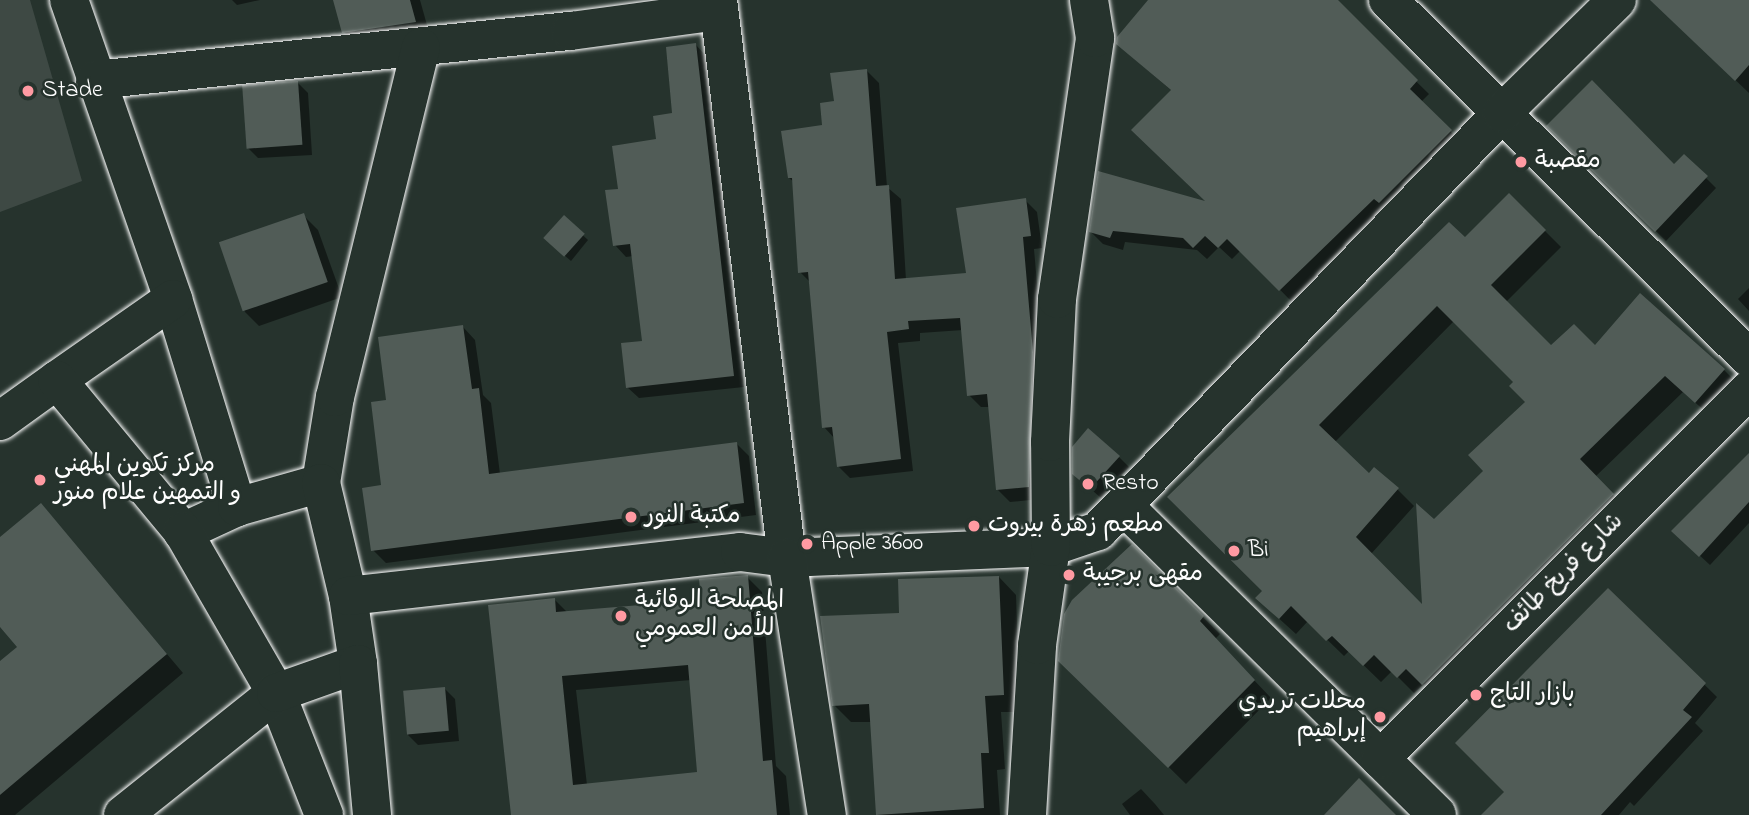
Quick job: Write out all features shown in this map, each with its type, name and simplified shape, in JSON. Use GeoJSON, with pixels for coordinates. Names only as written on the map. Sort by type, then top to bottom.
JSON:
{"type":"FeatureCollection","features":[{"type":"Feature","properties":{"kind":"street"},"geometry":{"type":"LineString","coordinates":[[69,0],[173,299],[237,507]]}},
{"type":"Feature","properties":{"kind":"street"},"geometry":{"type":"LineString","coordinates":[[1027,815],[1037,645],[1051,547],[1049,442],[1057,299],[1095,38],[1090,0]]}},
{"type":"Feature","properties":{"kind":"street"},"geometry":{"type":"LineString","coordinates":[[1388,0],[1749,358]]}},
{"type":"Feature","properties":{"kind":"street"},"geometry":{"type":"LineString","coordinates":[[348,596],[740,552],[787,558],[1051,547],[1098,531],[1125,507],[1502,113],[1617,0]]}},
{"type":"Feature","properties":{"kind":"street"},"geometry":{"type":"LineString","coordinates":[[95,80],[421,47],[718,6],[787,558],[827,815]]}},
{"type":"Feature","properties":{"kind":"street"},"geometry":{"type":"LineString","coordinates":[[372,815],[358,664],[348,596],[321,483],[335,397],[421,47]]}},
{"type":"Feature","properties":{"kind":"street"},"geometry":{"type":"LineString","coordinates":[[0,421],[173,299]]}},
{"type":"Feature","properties":{"kind":"street"},"geometry":{"type":"LineString","coordinates":[[57,380],[183,532],[276,693],[324,815]]}},
{"type":"Feature","properties":{"kind":"street","name":"شارع فريخ طائف"},"geometry":{"type":"LineString","coordinates":[[1380,759],[1749,390]]}},
{"type":"Feature","properties":{"kind":"street"},"geometry":{"type":"LineString","coordinates":[[183,532],[237,507],[321,483]]}},
{"type":"Feature","properties":{"kind":"street"},"geometry":{"type":"LineString","coordinates":[[1125,507],[1437,815]]}},
{"type":"Feature","properties":{"kind":"street"},"geometry":{"type":"LineString","coordinates":[[123,815],[276,693],[358,664]]}},
{"type":"Feature","properties":{"kind":"shaded area","name":"Stade"},"geometry":{"type":"Polygon","coordinates":[[[0,0],[30,0],[82,181],[0,212],[0,0]]]}},
{"type":"Feature","properties":{"kind":"building"},"geometry":{"type":"Polygon","coordinates":[[[333,0],[410,0],[416,22],[342,33],[333,0]]]}},
{"type":"Feature","properties":{"kind":"building"},"geometry":{"type":"Polygon","coordinates":[[[1148,0],[1338,0],[1418,80],[1410,89],[1452,130],[1379,203],[1374,199],[1279,291],[1227,239],[1218,248],[1205,236],[1193,248],[1183,238],[1113,231],[1110,238],[1089,232],[1098,171],[1205,201],[1131,130],[1171,90],[1116,44],[1117,37],[1148,0]]]}},
{"type":"Feature","properties":{"kind":"building"},"geometry":{"type":"Polygon","coordinates":[[[1650,0],[1749,0],[1749,65],[1735,81],[1650,0]]]}},
{"type":"Feature","properties":{"kind":"building"},"geometry":{"type":"Polygon","coordinates":[[[696,43],[734,376],[626,388],[621,343],[642,341],[630,244],[613,246],[605,190],[618,189],[612,146],[656,139],[653,116],[672,113],[666,47],[696,43]]]}},
{"type":"Feature","properties":{"kind":"building"},"geometry":{"type":"Polygon","coordinates":[[[867,69],[876,186],[889,185],[895,279],[966,273],[956,208],[1026,198],[1031,236],[1023,237],[1033,352],[1029,487],[996,490],[987,394],[967,396],[960,318],[908,321],[909,329],[887,332],[901,459],[837,467],[832,427],[822,428],[808,272],[798,273],[792,178],[788,178],[781,131],[822,125],[820,103],[834,101],[830,73],[867,69]]]}},
{"type":"Feature","properties":{"kind":"building"},"geometry":{"type":"Polygon","coordinates":[[[1592,80],[1674,164],[1684,154],[1708,176],[1655,232],[1546,126],[1592,80]]]}},
{"type":"Feature","properties":{"kind":"building"},"geometry":{"type":"Polygon","coordinates":[[[298,81],[302,145],[247,149],[242,85],[298,81]]]}},
{"type":"Feature","properties":{"kind":"building"},"geometry":{"type":"Polygon","coordinates":[[[1509,193],[1546,230],[1491,285],[1551,345],[1574,324],[1595,345],[1640,293],[1725,369],[1695,403],[1665,376],[1580,459],[1614,494],[1422,685],[1406,669],[1397,678],[1374,655],[1363,666],[1332,636],[1326,641],[1291,606],[1279,619],[1255,598],[1262,591],[1167,497],[1449,222],[1465,237],[1509,193]],[[1437,306],[1319,425],[1369,473],[1374,467],[1399,488],[1356,537],[1422,604],[1416,503],[1434,519],[1483,471],[1468,455],[1525,402],[1509,386],[1513,382],[1437,306]]]}},
{"type":"Feature","properties":{"kind":"building"},"geometry":{"type":"Polygon","coordinates":[[[304,213],[328,282],[243,311],[219,242],[304,213]]]}},
{"type":"Feature","properties":{"kind":"building"},"geometry":{"type":"Polygon","coordinates":[[[564,215],[585,234],[564,257],[543,238],[564,215]]]}},
{"type":"Feature","properties":{"kind":"building"},"geometry":{"type":"Polygon","coordinates":[[[463,325],[472,389],[479,388],[489,474],[737,442],[744,503],[371,551],[362,488],[381,485],[371,402],[386,400],[378,337],[463,325]]]}},
{"type":"Feature","properties":{"kind":"building"},"geometry":{"type":"Polygon","coordinates":[[[1088,428],[1120,456],[1090,489],[1072,474],[1072,447],[1088,428]]]}},
{"type":"Feature","properties":{"kind":"building"},"geometry":{"type":"Polygon","coordinates":[[[1749,453],[1749,502],[1699,557],[1671,531],[1749,453]]]}},
{"type":"Feature","properties":{"kind":"building"},"geometry":{"type":"Polygon","coordinates":[[[41,503],[167,654],[0,795],[0,661],[17,647],[0,627],[0,537],[41,503]]]}},
{"type":"Feature","properties":{"kind":"building"},"geometry":{"type":"Polygon","coordinates":[[[1132,544],[1204,616],[1200,621],[1255,680],[1168,768],[1058,661],[1064,614],[1072,600],[1132,544]]]}},
{"type":"Feature","properties":{"kind":"building"},"geometry":{"type":"Polygon","coordinates":[[[748,575],[763,761],[772,760],[777,815],[511,815],[488,605],[555,598],[556,612],[701,600],[699,579],[748,575]],[[688,665],[562,676],[573,785],[697,772],[688,665]]]}},
{"type":"Feature","properties":{"kind":"building"},"geometry":{"type":"Polygon","coordinates":[[[999,576],[1004,695],[985,696],[989,753],[981,753],[984,808],[876,815],[869,704],[832,706],[820,616],[899,613],[898,579],[999,576]]]}},
{"type":"Feature","properties":{"kind":"building"},"geometry":{"type":"Polygon","coordinates":[[[1608,588],[1706,683],[1683,710],[1692,717],[1601,815],[1481,815],[1504,792],[1455,743],[1608,588]]]}},
{"type":"Feature","properties":{"kind":"building"},"geometry":{"type":"Polygon","coordinates":[[[445,687],[449,731],[407,734],[403,691],[445,687]]]}},
{"type":"Feature","properties":{"kind":"building"},"geometry":{"type":"Polygon","coordinates":[[[1359,778],[1396,815],[1324,815],[1359,778]]]}},
{"type":"Feature","properties":{"kind":"place","name":"Stade"},"geometry":{"type":"Point","coordinates":[28,91]}},
{"type":"Feature","properties":{"kind":"place","name":"مقصبة"},"geometry":{"type":"Point","coordinates":[1521,162]}},
{"type":"Feature","properties":{"kind":"place","name":"مركز تكوين المهني و التمهين علام منور"},"geometry":{"type":"Point","coordinates":[40,480]}},
{"type":"Feature","properties":{"kind":"place","name":"Resto"},"geometry":{"type":"Point","coordinates":[1088,484]}},
{"type":"Feature","properties":{"kind":"place","name":"مكتبة النور"},"geometry":{"type":"Point","coordinates":[631,517]}},
{"type":"Feature","properties":{"kind":"place","name":"مطعم زهرة بيروت"},"geometry":{"type":"Point","coordinates":[974,526]}},
{"type":"Feature","properties":{"kind":"place","name":"Apple 3600"},"geometry":{"type":"Point","coordinates":[807,544]}},
{"type":"Feature","properties":{"kind":"place","name":"Bi"},"geometry":{"type":"Point","coordinates":[1234,551]}},
{"type":"Feature","properties":{"kind":"place","name":"مقهى برجيبة"},"geometry":{"type":"Point","coordinates":[1069,575]}},
{"type":"Feature","properties":{"kind":"place","name":"المصلحة الوقائية للأمن العمومي"},"geometry":{"type":"Point","coordinates":[621,616]}},
{"type":"Feature","properties":{"kind":"place","name":"بازار التاج"},"geometry":{"type":"Point","coordinates":[1476,695]}},
{"type":"Feature","properties":{"kind":"place","name":"محلات تريدي إبراهيم"},"geometry":{"type":"Point","coordinates":[1380,717]}}]}
